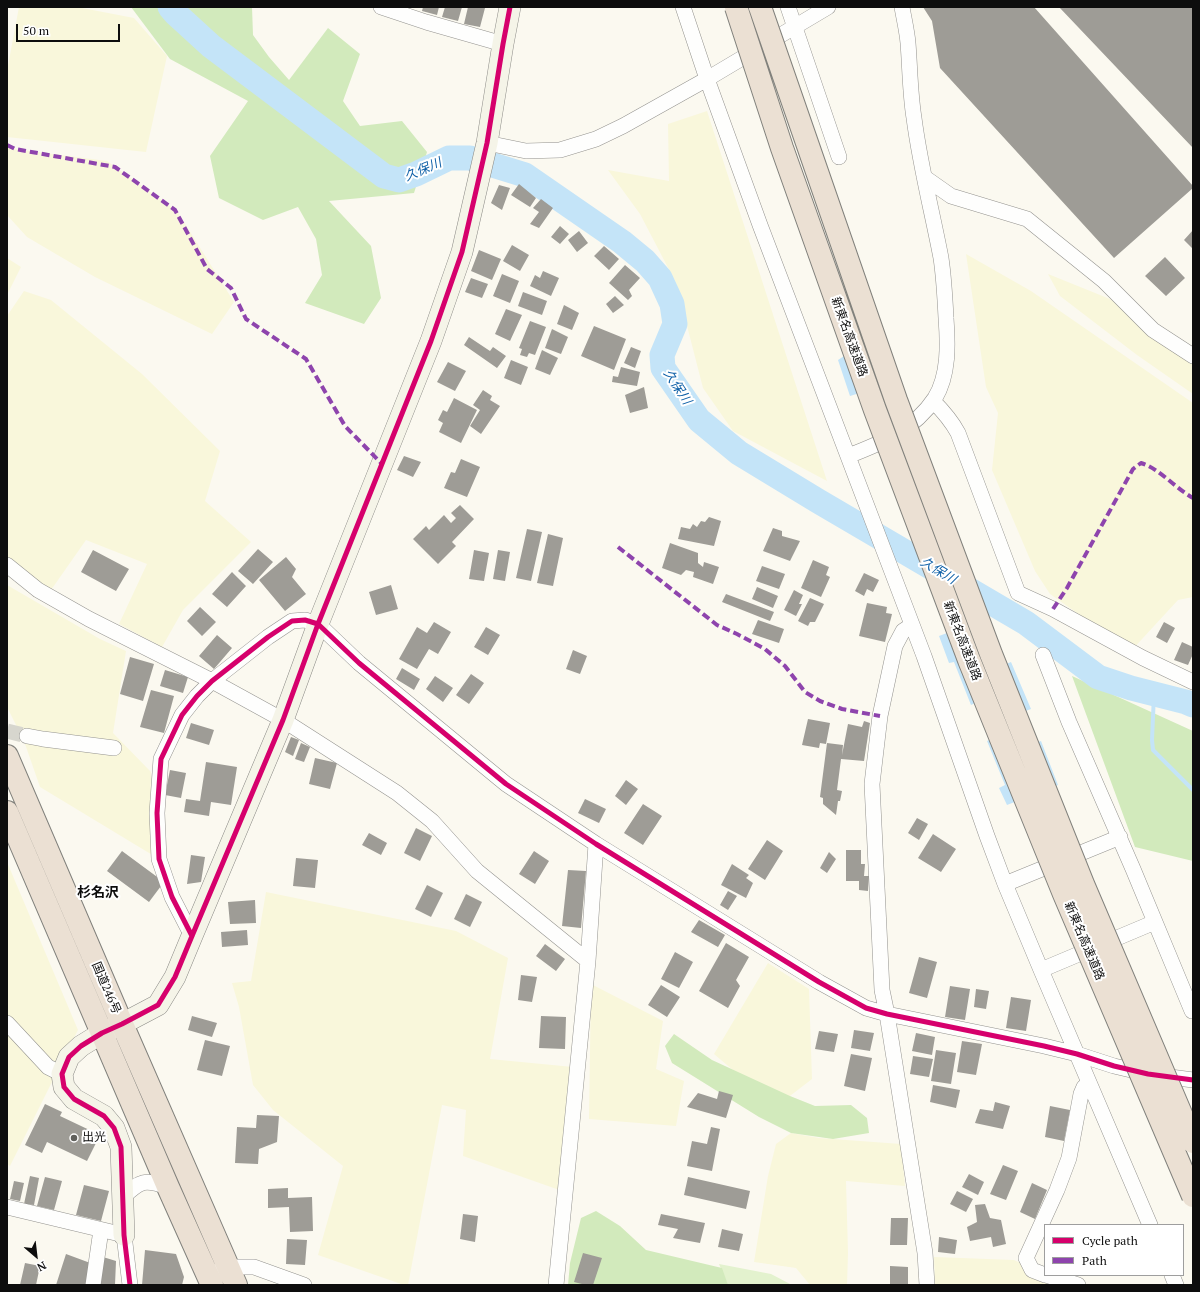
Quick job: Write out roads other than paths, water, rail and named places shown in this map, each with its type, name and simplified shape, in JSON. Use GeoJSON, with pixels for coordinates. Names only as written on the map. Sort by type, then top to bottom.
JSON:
{"type":"FeatureCollection","features":[{"type":"Feature","properties":{"kind":"highway","name":"新東名高速道路"},"geometry":{"type":"LineString","coordinates":[[736,7],[782,148],[875,410],[969,660],[1064,894],[1193,1196]]}},
{"type":"Feature","properties":{"kind":"highway","name":"新東名高速道路"},"geometry":{"type":"LineString","coordinates":[[760,7],[896,400],[991,654],[1083,884],[1193,1142]]}},
{"type":"Feature","properties":{"kind":"highway","name":"国道246号"},"geometry":{"type":"LineString","coordinates":[[7,756],[122,1024],[233,1276]]}},
{"type":"Feature","properties":{"kind":"highway","name":"国道246号"},"geometry":{"type":"LineString","coordinates":[[7,812],[168,1187],[210,1279]]}},
{"type":"Feature","properties":{"kind":"street"},"geometry":{"type":"LineString","coordinates":[[381,7],[426,22],[503,44]]}},
{"type":"Feature","properties":{"kind":"street"},"geometry":{"type":"LineString","coordinates":[[130,1285],[124,1235],[121,1147],[114,1128],[104,1116],[74,1099],[64,1086],[62,1074],[69,1057],[81,1046],[102,1033],[158,1005],[175,977],[283,720],[318,624],[431,341],[462,252],[486,147],[510,7]]}},
{"type":"Feature","properties":{"kind":"street"},"geometry":{"type":"LineString","coordinates":[[683,7],[707,79],[760,225],[948,720],[987,836],[1005,884],[1150,1224]]}},
{"type":"Feature","properties":{"kind":"street"},"geometry":{"type":"LineString","coordinates":[[788,7],[840,157]]}},
{"type":"Feature","properties":{"kind":"street"},"geometry":{"type":"LineString","coordinates":[[486,147],[526,151],[560,150],[596,139],[623,126],[707,79],[828,7]]}},
{"type":"Feature","properties":{"kind":"street"},"geometry":{"type":"LineString","coordinates":[[848,456],[893,437],[909,426],[924,412],[935,397],[942,379],[947,357],[945,295],[941,259],[924,177],[914,118],[908,41],[902,7]]}},
{"type":"Feature","properties":{"kind":"street"},"geometry":{"type":"LineString","coordinates":[[924,177],[951,196],[1027,219],[1104,281],[1153,330],[1193,356]]}},
{"type":"Feature","properties":{"kind":"street"},"geometry":{"type":"LineString","coordinates":[[933,401],[948,417],[958,433],[1018,593],[1053,609],[1143,658],[1193,682]]}},
{"type":"Feature","properties":{"kind":"street"},"geometry":{"type":"LineString","coordinates":[[7,565],[38,590],[89,619],[212,681],[283,720],[396,793],[432,821],[477,871],[588,961]]}},
{"type":"Feature","properties":{"kind":"street"},"geometry":{"type":"LineString","coordinates":[[192,936],[172,897],[159,859],[157,814],[161,759],[182,715],[197,696],[212,681],[268,637],[292,621],[305,620],[318,624],[359,663],[506,784],[596,844],[819,982],[866,1008],[887,1014],[1044,1046],[1148,1074],[1193,1080]]}},
{"type":"Feature","properties":{"kind":"street"},"geometry":{"type":"LineString","coordinates":[[912,624],[903,631],[895,646],[880,716],[872,784],[882,990],[925,1253],[927,1285]]}},
{"type":"Feature","properties":{"kind":"street"},"geometry":{"type":"LineString","coordinates":[[1043,655],[1072,729],[1120,837],[1192,1011]]}},
{"type":"Feature","properties":{"kind":"street"},"geometry":{"type":"LineString","coordinates":[[27,736],[114,748]]}},
{"type":"Feature","properties":{"kind":"street"},"geometry":{"type":"LineString","coordinates":[[1005,884],[1120,837]]}},
{"type":"Feature","properties":{"kind":"street"},"geometry":{"type":"LineString","coordinates":[[556,1285],[588,961],[596,844]]}},
{"type":"Feature","properties":{"kind":"street"},"geometry":{"type":"LineString","coordinates":[[1041,970],[1155,922]]}},
{"type":"Feature","properties":{"kind":"street"},"geometry":{"type":"LineString","coordinates":[[7,1023],[48,1067],[62,1074]]}},
{"type":"Feature","properties":{"kind":"street"},"geometry":{"type":"LineString","coordinates":[[1044,1274],[1032,1270],[1026,1258],[1057,1190],[1069,1158],[1081,1094],[1084,1087],[1089,1083]]}},
{"type":"Feature","properties":{"kind":"street"},"geometry":{"type":"LineString","coordinates":[[122,1198],[136,1185],[150,1181],[168,1187]]}},
{"type":"Feature","properties":{"kind":"street"},"geometry":{"type":"LineString","coordinates":[[7,1207],[124,1235]]}},
{"type":"Feature","properties":{"kind":"street"},"geometry":{"type":"LineString","coordinates":[[93,1285],[101,1230]]}},
{"type":"Feature","properties":{"kind":"street"},"geometry":{"type":"LineString","coordinates":[[210,1279],[233,1276],[254,1267],[304,1285]]}},
{"type":"Feature","properties":{"kind":"street"},"geometry":{"type":"LineString","coordinates":[[1049,1276],[1078,1285]]}},
{"type":"Feature","properties":{"kind":"water"},"geometry":{"type":"Polygon","coordinates":[[[854,324],[876,388],[850,396],[838,360],[844,356],[835,331],[854,324]]]}},
{"type":"Feature","properties":{"kind":"water"},"geometry":{"type":"Polygon","coordinates":[[[968,625],[976,630],[980,641],[973,644],[984,673],[1011,662],[1031,709],[1009,717],[1000,692],[971,705],[954,662],[949,663],[939,636],[968,625]]]}},
{"type":"Feature","properties":{"kind":"water"},"geometry":{"type":"Polygon","coordinates":[[[1004,733],[1012,751],[1041,741],[1058,785],[1007,805],[999,788],[1005,785],[987,741],[1004,733]]]}},
{"type":"Feature","properties":{"kind":"waterway","name":"久保川"},"geometry":{"type":"LineString","coordinates":[[170,7],[211,46],[384,176],[399,180],[416,174],[449,158],[470,158],[525,175],[622,242],[645,261],[660,278],[672,304],[675,324],[662,355],[663,368],[699,420],[739,453],[1026,623],[1098,677],[1131,688],[1193,705]]}},
{"type":"Feature","properties":{"kind":"waterway"},"geometry":{"type":"LineString","coordinates":[[1154,694],[1153,750],[1193,790]]}},
{"type":"Feature","properties":{"kind":"tunnel"},"geometry":{"type":"LineString","coordinates":[[7,731],[27,736]]}},
{"type":"Feature","properties":{"kind":"place","name":"出光"},"geometry":{"type":"Point","coordinates":[74,1138]}},
{"type":"Feature","properties":{"kind":"district","name":"杉名沢"},"geometry":{"type":"Point","coordinates":[98,893]}}]}
